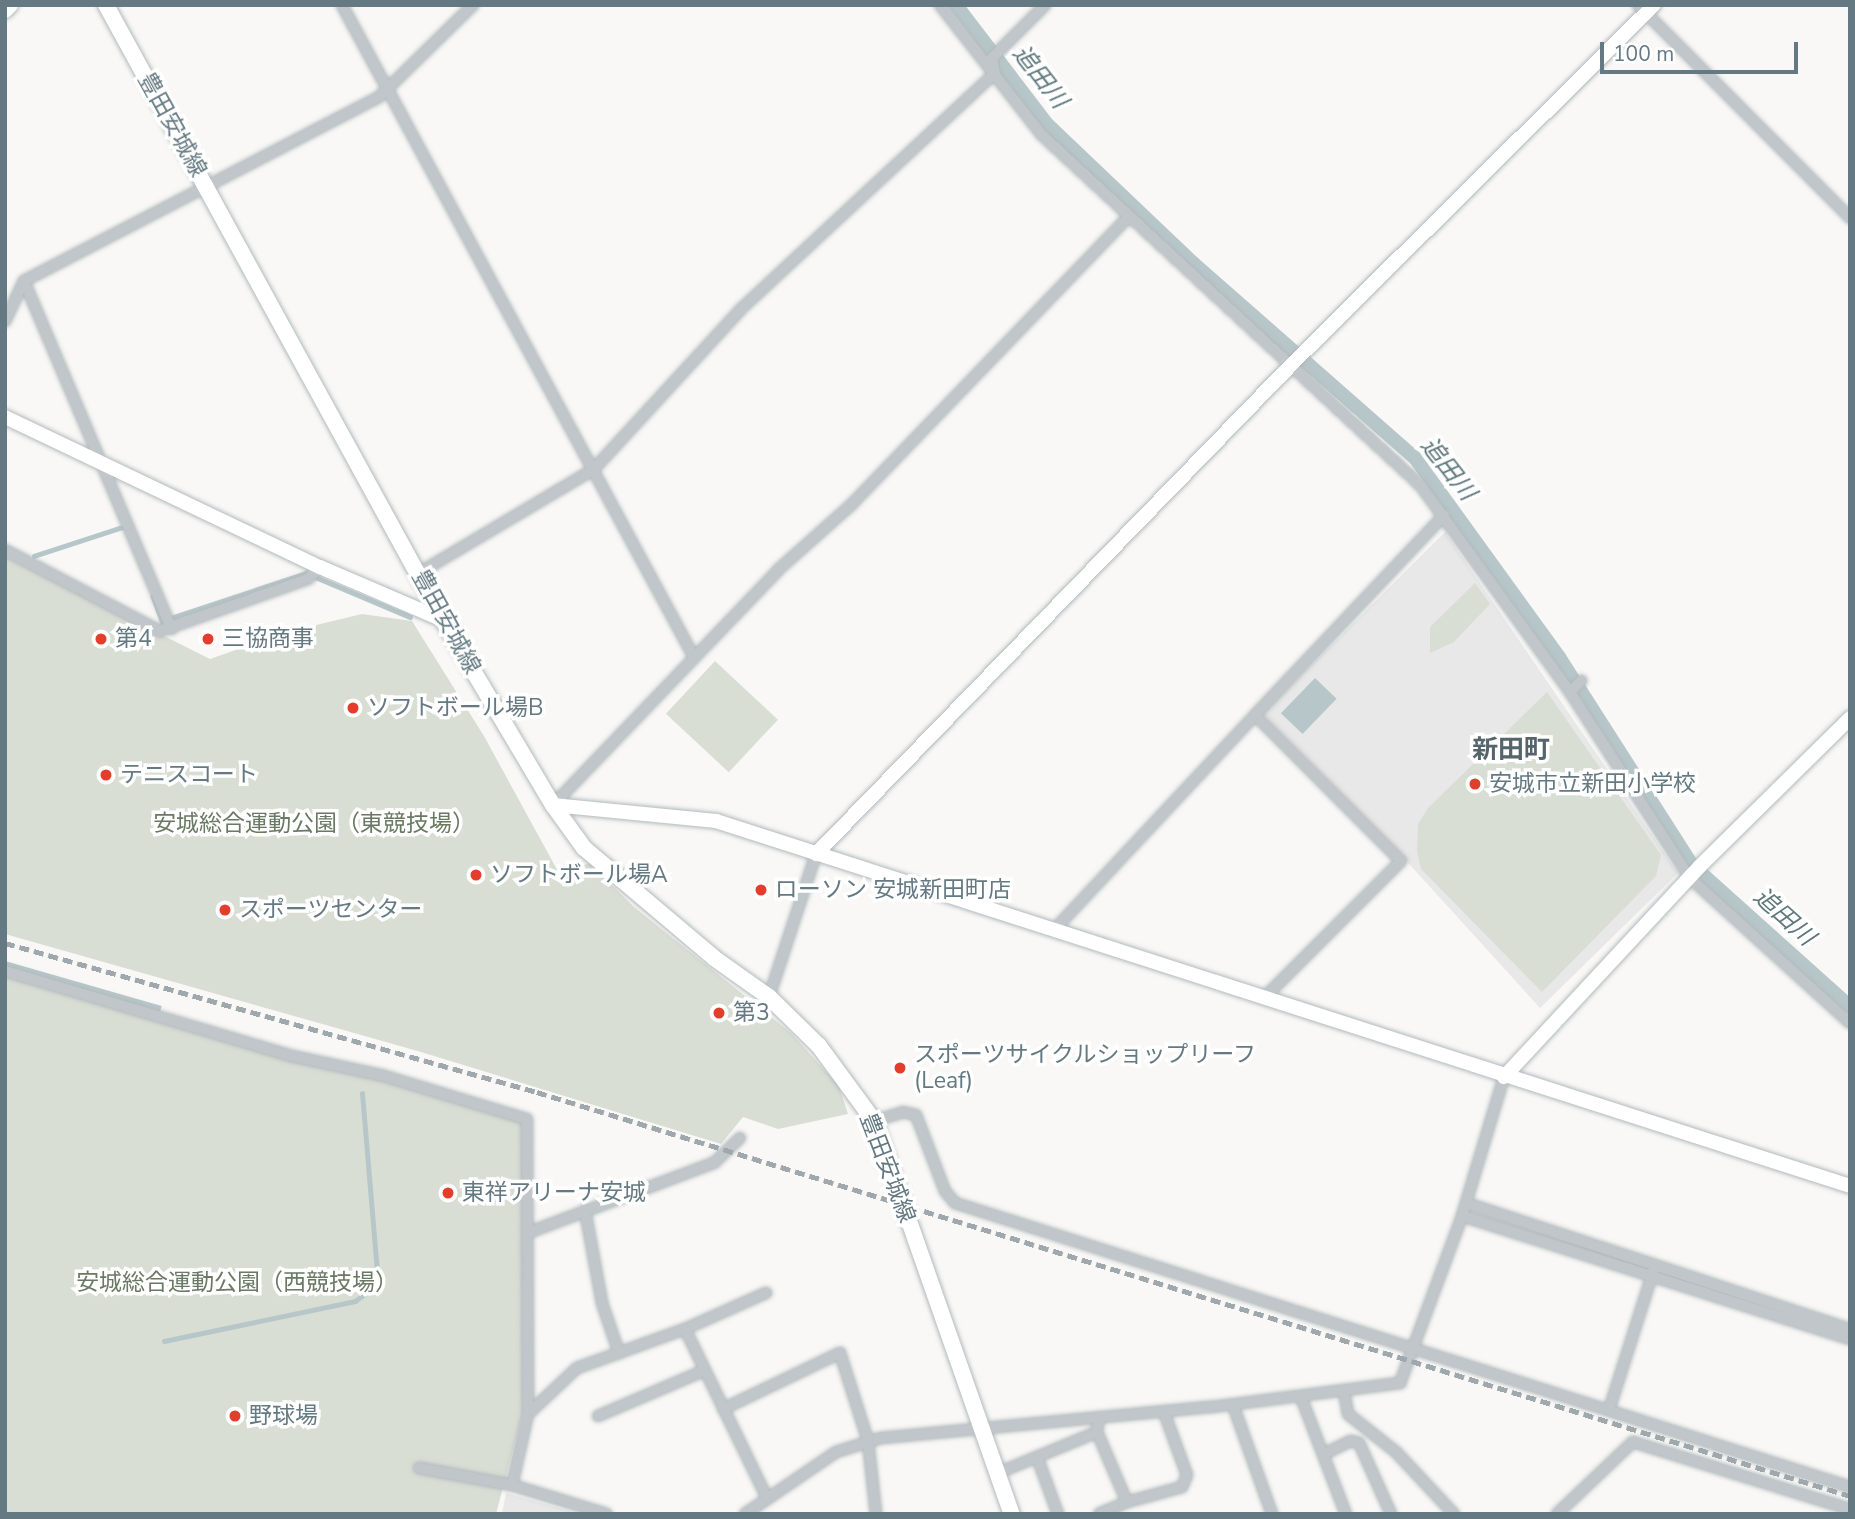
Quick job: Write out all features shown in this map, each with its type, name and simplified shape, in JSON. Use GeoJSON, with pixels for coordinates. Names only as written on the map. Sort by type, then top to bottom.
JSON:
{"type":"FeatureCollection","features":[{"type":"Feature","properties":{"kind":"main road"},"geometry":{"type":"LineString","coordinates":[[5,10],[9,5]]}},
{"type":"Feature","properties":{"kind":"main road","name":"豊田安城線"},"geometry":{"type":"LineString","coordinates":[[106,5],[443,620],[553,805],[584,848],[714,958],[769,998],[819,1046],[874,1121],[1012,1514]]}},
{"type":"Feature","properties":{"kind":"street"},"geometry":{"type":"LineString","coordinates":[[342,5],[391,87],[694,657]]}},
{"type":"Feature","properties":{"kind":"street"},"geometry":{"type":"LineString","coordinates":[[5,321],[24,281],[204,184],[379,97],[473,5]]}},
{"type":"Feature","properties":{"kind":"street"},"geometry":{"type":"LineString","coordinates":[[940,5],[1042,135],[1128,217],[1297,359],[1391,454],[1444,515],[1575,687],[1694,872],[1850,1023]]}},
{"type":"Feature","properties":{"kind":"street"},"geometry":{"type":"LineString","coordinates":[[419,573],[594,469],[740,310],[995,73],[996,54],[1045,5]]}},
{"type":"Feature","properties":{"kind":"street"},"geometry":{"type":"LineString","coordinates":[[769,998],[816,854],[1297,359],[1646,8],[1850,218]]}},
{"type":"Feature","properties":{"kind":"street"},"geometry":{"type":"LineString","coordinates":[[553,805],[778,570],[852,505],[1128,217]]}},
{"type":"Feature","properties":{"kind":"street"},"geometry":{"type":"LineString","coordinates":[[24,281],[172,629]]}},
{"type":"Feature","properties":{"kind":"street"},"geometry":{"type":"LineString","coordinates":[[5,417],[320,567],[443,620]]}},
{"type":"Feature","properties":{"kind":"street"},"geometry":{"type":"LineString","coordinates":[[1054,930],[1444,515]]}},
{"type":"Feature","properties":{"kind":"street"},"geometry":{"type":"LineString","coordinates":[[5,550],[160,631],[308,579],[320,567]]}},
{"type":"Feature","properties":{"kind":"street"},"geometry":{"type":"LineString","coordinates":[[1255,715],[1401,860],[1265,997]]}},
{"type":"Feature","properties":{"kind":"street"},"geometry":{"type":"LineString","coordinates":[[745,1514],[836,1452],[868,1441],[1233,1405],[1399,1383],[1462,1216],[1504,1077],[1694,872],[1850,718]]}},
{"type":"Feature","properties":{"kind":"street"},"geometry":{"type":"LineString","coordinates":[[553,805],[716,821],[1265,997],[1504,1077],[1850,1186]]}},
{"type":"Feature","properties":{"kind":"street"},"geometry":{"type":"LineString","coordinates":[[5,971],[292,1056],[381,1075],[527,1119],[530,1232],[528,1414],[512,1485]]}},
{"type":"Feature","properties":{"kind":"street"},"geometry":{"type":"LineString","coordinates":[[874,1121],[903,1112],[916,1115],[944,1191],[955,1203],[1412,1346],[1850,1488]]}},
{"type":"Feature","properties":{"kind":"street"},"geometry":{"type":"LineString","coordinates":[[530,1232],[714,1163],[740,1138]]}},
{"type":"Feature","properties":{"kind":"street"},"geometry":{"type":"LineString","coordinates":[[1466,1203],[1850,1339]]}},
{"type":"Feature","properties":{"kind":"street"},"geometry":{"type":"LineString","coordinates":[[585,1210],[602,1303],[619,1353]]}},
{"type":"Feature","properties":{"kind":"street"},"geometry":{"type":"LineString","coordinates":[[1462,1216],[1850,1329]]}},
{"type":"Feature","properties":{"kind":"street"},"geometry":{"type":"LineString","coordinates":[[1609,1410],[1654,1270]]}},
{"type":"Feature","properties":{"kind":"street"},"geometry":{"type":"LineString","coordinates":[[528,1414],[577,1368],[685,1329],[766,1293]]}},
{"type":"Feature","properties":{"kind":"street"},"geometry":{"type":"LineString","coordinates":[[685,1329],[703,1371],[767,1498]]}},
{"type":"Feature","properties":{"kind":"street"},"geometry":{"type":"LineString","coordinates":[[723,1409],[841,1353],[868,1441],[876,1514]]}},
{"type":"Feature","properties":{"kind":"street"},"geometry":{"type":"LineString","coordinates":[[598,1416],[703,1371]]}},
{"type":"Feature","properties":{"kind":"street"},"geometry":{"type":"LineString","coordinates":[[1344,1391],[1348,1413],[1396,1452],[1454,1514]]}},
{"type":"Feature","properties":{"kind":"street"},"geometry":{"type":"LineString","coordinates":[[1301,1397],[1346,1514]]}},
{"type":"Feature","properties":{"kind":"street"},"geometry":{"type":"LineString","coordinates":[[1233,1405],[1272,1514]]}},
{"type":"Feature","properties":{"kind":"street"},"geometry":{"type":"LineString","coordinates":[[1099,1514],[1127,1502],[1182,1486],[1187,1475],[1164,1412]]}},
{"type":"Feature","properties":{"kind":"street"},"geometry":{"type":"LineString","coordinates":[[1099,1417],[1097,1432],[1127,1502]]}},
{"type":"Feature","properties":{"kind":"street"},"geometry":{"type":"LineString","coordinates":[[998,1473],[1097,1432]]}},
{"type":"Feature","properties":{"kind":"street"},"geometry":{"type":"LineString","coordinates":[[1324,1454],[1351,1441],[1359,1443],[1391,1514]]}},
{"type":"Feature","properties":{"kind":"street"},"geometry":{"type":"LineString","coordinates":[[1557,1514],[1633,1442],[1850,1509]]}},
{"type":"Feature","properties":{"kind":"street"},"geometry":{"type":"LineString","coordinates":[[1037,1457],[1058,1514]]}},
{"type":"Feature","properties":{"kind":"street"},"geometry":{"type":"LineString","coordinates":[[419,1468],[512,1485],[607,1514]]}},
{"type":"Feature","properties":{"kind":"shaded area","name":"安城市立新田小学校"},"geometry":{"type":"Polygon","coordinates":[[[1445,532],[1678,873],[1540,1008],[1401,855],[1263,713],[1445,532]]]}},
{"type":"Feature","properties":{"kind":"shaded area"},"geometry":{"type":"Polygon","coordinates":[[[1315,678],[1337,699],[1303,734],[1281,713],[1315,678]]]}},
{"type":"Feature","properties":{"kind":"shaded area"},"geometry":{"type":"Polygon","coordinates":[[[5,961],[162,1006],[160,1012],[5,967],[5,961]]]}},
{"type":"Feature","properties":{"kind":"shaded area"},"geometry":{"type":"Polygon","coordinates":[[[506,1493],[580,1514],[502,1514],[506,1493]]]}},
{"type":"Feature","properties":{"kind":"green space","name":"安城総合運動公園（東競技場）"},"geometry":{"type":"Polygon","coordinates":[[[5,556],[210,659],[287,632],[362,614],[412,621],[484,736],[560,875],[589,863],[634,907],[791,1033],[839,1086],[848,1114],[778,1129],[743,1117],[721,1144],[421,1052],[5,934],[5,556]]]}},
{"type":"Feature","properties":{"kind":"green space"},"geometry":{"type":"Polygon","coordinates":[[[1475,583],[1490,604],[1454,642],[1430,653],[1430,627],[1475,583]]]}},
{"type":"Feature","properties":{"kind":"green space"},"geometry":{"type":"Polygon","coordinates":[[[715,661],[778,720],[729,772],[666,714],[715,661]]]}},
{"type":"Feature","properties":{"kind":"green space"},"geometry":{"type":"Polygon","coordinates":[[[1547,692],[1661,855],[1656,876],[1542,992],[1421,869],[1417,852],[1418,824],[1428,808],[1547,692]]]}},
{"type":"Feature","properties":{"kind":"green space","name":"安城総合運動公園（西競技場）"},"geometry":{"type":"Polygon","coordinates":[[[5,974],[524,1121],[523,1411],[496,1514],[5,1514],[5,974]]]}},
{"type":"Feature","properties":{"kind":"waterway","name":"追田川"},"geometry":{"type":"LineString","coordinates":[[956,5],[1047,124],[1193,263],[1415,458],[1559,657],[1692,865],[1850,1007]]}},
{"type":"Feature","properties":{"kind":"waterway"},"geometry":{"type":"LineString","coordinates":[[34,556],[126,526]]}},
{"type":"Feature","properties":{"kind":"waterway"},"geometry":{"type":"LineString","coordinates":[[153,596],[162,621],[306,573],[410,617]]}},
{"type":"Feature","properties":{"kind":"waterway"},"geometry":{"type":"LineString","coordinates":[[164,1341],[355,1301],[378,1284],[362,1094]]}},
{"type":"Feature","properties":{"kind":"railway"},"geometry":{"type":"LineString","coordinates":[[5,943],[537,1092],[1850,1496]]}},
{"type":"Feature","properties":{"kind":"place","name":"第4"},"geometry":{"type":"Point","coordinates":[101,639]}},
{"type":"Feature","properties":{"kind":"place","name":"三協商事"},"geometry":{"type":"Point","coordinates":[208,639]}},
{"type":"Feature","properties":{"kind":"place","name":"ソフトボール場B"},"geometry":{"type":"Point","coordinates":[353,708]}},
{"type":"Feature","properties":{"kind":"place","name":"テニスコート"},"geometry":{"type":"Point","coordinates":[106,775]}},
{"type":"Feature","properties":{"kind":"place","name":"安城市立新田小学校"},"geometry":{"type":"Point","coordinates":[1475,784]}},
{"type":"Feature","properties":{"kind":"place","name":"ソフトボール場A"},"geometry":{"type":"Point","coordinates":[476,875]}},
{"type":"Feature","properties":{"kind":"place","name":"ローソン 安城新田町店"},"geometry":{"type":"Point","coordinates":[761,890]}},
{"type":"Feature","properties":{"kind":"place","name":"スポーツセンター"},"geometry":{"type":"Point","coordinates":[225,910]}},
{"type":"Feature","properties":{"kind":"place","name":"第3"},"geometry":{"type":"Point","coordinates":[719,1013]}},
{"type":"Feature","properties":{"kind":"place","name":"スポーツサイクルショップリーフ (Leaf)"},"geometry":{"type":"Point","coordinates":[900,1068]}},
{"type":"Feature","properties":{"kind":"place","name":"東祥アリーナ安城"},"geometry":{"type":"Point","coordinates":[448,1193]}},
{"type":"Feature","properties":{"kind":"place","name":"野球場"},"geometry":{"type":"Point","coordinates":[235,1416]}},
{"type":"Feature","properties":{"kind":"district","name":"新田町"},"geometry":{"type":"Point","coordinates":[1511,750]}}]}
